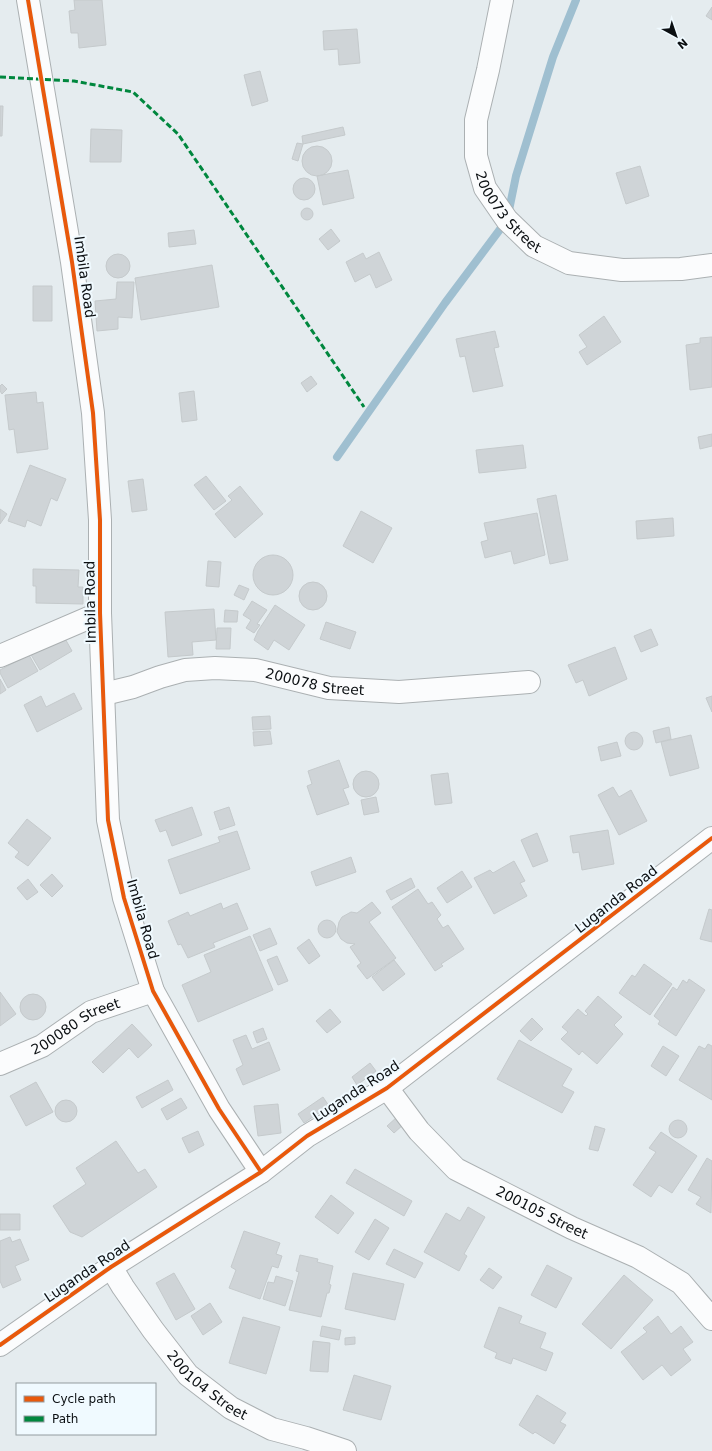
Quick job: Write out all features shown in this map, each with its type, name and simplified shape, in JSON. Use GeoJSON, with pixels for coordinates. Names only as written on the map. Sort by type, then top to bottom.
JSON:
{"type":"FeatureCollection","features":[{"type":"Feature","properties":{"kind":"street","name":"Imbila Road"},"geometry":{"type":"LineString","coordinates":[[28,0],[72,262],[93,413],[100,520],[100,613],[108,820],[124,898],[153,991],[219,1109],[261,1172]]}},
{"type":"Feature","properties":{"kind":"street","name":"200073 Street"},"geometry":{"type":"LineString","coordinates":[[502,0],[476,120],[476,156],[485,188],[506,220],[534,246],[569,262],[622,270],[681,269],[712,265]]}},
{"type":"Feature","properties":{"kind":"street"},"geometry":{"type":"LineString","coordinates":[[0,656],[100,613]]}},
{"type":"Feature","properties":{"kind":"street","name":"200078 Street"},"geometry":{"type":"LineString","coordinates":[[104,694],[133,687],[185,670],[214,668],[255,670],[329,688],[399,692],[529,682]]}},
{"type":"Feature","properties":{"kind":"street","name":"Luganda Road"},"geometry":{"type":"LineString","coordinates":[[0,1345],[111,1266],[261,1172],[307,1136],[386,1088],[619,911],[709,845]]}},
{"type":"Feature","properties":{"kind":"street","name":"200080 Street"},"geometry":{"type":"LineString","coordinates":[[0,1064],[42,1046],[91,1012],[153,991]]}},
{"type":"Feature","properties":{"kind":"street","name":"200105 Street"},"geometry":{"type":"LineString","coordinates":[[386,1088],[419,1131],[456,1169],[572,1228],[638,1257],[681,1283],[712,1319]]}},
{"type":"Feature","properties":{"kind":"street","name":"200104 Street"},"geometry":{"type":"LineString","coordinates":[[111,1266],[123,1287],[153,1330],[188,1375],[231,1408],[272,1429],[345,1451]]}},
{"type":"Feature","properties":{"kind":"building"},"geometry":{"type":"Polygon","coordinates":[[[74,0],[102,0],[106,45],[79,48],[78,33],[71,33],[69,11],[75,10],[74,0]]]}},
{"type":"Feature","properties":{"kind":"building"},"geometry":{"type":"Polygon","coordinates":[[[712,7],[712,20],[706,16],[712,7]]]}},
{"type":"Feature","properties":{"kind":"building"},"geometry":{"type":"Polygon","coordinates":[[[357,29],[360,63],[339,65],[338,49],[324,50],[323,31],[357,29]]]}},
{"type":"Feature","properties":{"kind":"building"},"geometry":{"type":"Polygon","coordinates":[[[260,71],[268,101],[252,106],[244,75],[260,71]]]}},
{"type":"Feature","properties":{"kind":"building"},"geometry":{"type":"Polygon","coordinates":[[[0,106],[3,106],[2,136],[0,136],[0,106]]]}},
{"type":"Feature","properties":{"kind":"building"},"geometry":{"type":"Polygon","coordinates":[[[343,127],[345,135],[303,144],[302,136],[343,127]]]}},
{"type":"Feature","properties":{"kind":"building"},"geometry":{"type":"Polygon","coordinates":[[[91,129],[122,130],[121,162],[90,162],[91,129]]]}},
{"type":"Feature","properties":{"kind":"building"},"geometry":{"type":"Polygon","coordinates":[[[297,143],[303,144],[298,161],[292,159],[297,143]]]}},
{"type":"Feature","properties":{"kind":"building"},"geometry":{"type":"Polygon","coordinates":[[[317,146],[323,147],[331,155],[331,167],[323,175],[317,176],[311,175],[303,167],[302,161],[303,155],[311,147],[317,146]]]}},
{"type":"Feature","properties":{"kind":"building"},"geometry":{"type":"Polygon","coordinates":[[[640,166],[649,196],[626,204],[616,173],[640,166]]]}},
{"type":"Feature","properties":{"kind":"building"},"geometry":{"type":"Polygon","coordinates":[[[348,170],[354,198],[323,205],[317,176],[348,170]]]}},
{"type":"Feature","properties":{"kind":"building"},"geometry":{"type":"Polygon","coordinates":[[[304,178],[312,181],[315,189],[312,197],[304,200],[296,197],[293,189],[296,181],[304,178]]]}},
{"type":"Feature","properties":{"kind":"building"},"geometry":{"type":"Polygon","coordinates":[[[307,208],[311,210],[313,214],[311,218],[307,220],[303,218],[301,214],[303,210],[307,208]]]}},
{"type":"Feature","properties":{"kind":"building"},"geometry":{"type":"Polygon","coordinates":[[[331,229],[340,241],[328,250],[319,239],[331,229]]]}},
{"type":"Feature","properties":{"kind":"building"},"geometry":{"type":"Polygon","coordinates":[[[194,230],[196,244],[169,247],[168,233],[194,230]]]}},
{"type":"Feature","properties":{"kind":"building"},"geometry":{"type":"Polygon","coordinates":[[[379,252],[392,280],[376,288],[370,274],[355,282],[346,262],[363,253],[366,259],[379,252]]]}},
{"type":"Feature","properties":{"kind":"building"},"geometry":{"type":"Polygon","coordinates":[[[118,254],[123,255],[129,261],[129,271],[123,277],[118,278],[113,277],[107,271],[106,266],[107,261],[113,255],[118,254]]]}},
{"type":"Feature","properties":{"kind":"building"},"geometry":{"type":"Polygon","coordinates":[[[212,265],[219,307],[141,320],[135,278],[212,265]]]}},
{"type":"Feature","properties":{"kind":"building"},"geometry":{"type":"Polygon","coordinates":[[[117,282],[134,282],[132,318],[118,317],[118,329],[97,331],[95,301],[116,299],[117,282]]]}},
{"type":"Feature","properties":{"kind":"building"},"geometry":{"type":"Polygon","coordinates":[[[33,286],[52,286],[52,321],[33,321],[33,286]]]}},
{"type":"Feature","properties":{"kind":"building"},"geometry":{"type":"Polygon","coordinates":[[[604,316],[621,342],[587,365],[579,352],[587,347],[579,335],[604,316]]]}},
{"type":"Feature","properties":{"kind":"building"},"geometry":{"type":"Polygon","coordinates":[[[495,331],[499,347],[494,348],[503,386],[473,392],[465,356],[460,357],[456,339],[495,331]]]}},
{"type":"Feature","properties":{"kind":"building"},"geometry":{"type":"Polygon","coordinates":[[[712,337],[712,387],[690,390],[686,345],[700,343],[700,338],[712,337]]]}},
{"type":"Feature","properties":{"kind":"building"},"geometry":{"type":"Polygon","coordinates":[[[311,376],[317,384],[307,392],[301,383],[311,376]]]}},
{"type":"Feature","properties":{"kind":"building"},"geometry":{"type":"Polygon","coordinates":[[[2,384],[7,389],[2,394],[0,391],[0,386],[2,384]]]}},
{"type":"Feature","properties":{"kind":"building"},"geometry":{"type":"Polygon","coordinates":[[[194,391],[197,420],[182,422],[179,393],[194,391]]]}},
{"type":"Feature","properties":{"kind":"building"},"geometry":{"type":"Polygon","coordinates":[[[36,392],[37,403],[43,402],[48,449],[17,453],[14,429],[9,430],[5,395],[36,392]]]}},
{"type":"Feature","properties":{"kind":"building"},"geometry":{"type":"Polygon","coordinates":[[[712,434],[712,446],[700,449],[698,437],[712,434]]]}},
{"type":"Feature","properties":{"kind":"building"},"geometry":{"type":"Polygon","coordinates":[[[523,445],[526,468],[479,473],[476,450],[523,445]]]}},
{"type":"Feature","properties":{"kind":"building"},"geometry":{"type":"Polygon","coordinates":[[[30,465],[66,479],[57,501],[51,498],[41,526],[27,520],[25,527],[8,521],[30,465]]]}},
{"type":"Feature","properties":{"kind":"building"},"geometry":{"type":"Polygon","coordinates":[[[206,476],[226,501],[214,510],[194,485],[206,476]]]}},
{"type":"Feature","properties":{"kind":"building"},"geometry":{"type":"Polygon","coordinates":[[[143,479],[147,510],[132,512],[128,481],[143,479]]]}},
{"type":"Feature","properties":{"kind":"building"},"geometry":{"type":"Polygon","coordinates":[[[240,486],[263,514],[235,538],[215,514],[232,500],[228,496],[240,486]]]}},
{"type":"Feature","properties":{"kind":"building"},"geometry":{"type":"Polygon","coordinates":[[[556,495],[568,560],[550,564],[537,499],[556,495]]]}},
{"type":"Feature","properties":{"kind":"building"},"geometry":{"type":"Polygon","coordinates":[[[0,509],[7,514],[0,524],[0,509]]]}},
{"type":"Feature","properties":{"kind":"building"},"geometry":{"type":"Polygon","coordinates":[[[361,511],[392,528],[373,563],[343,546],[361,511]]]}},
{"type":"Feature","properties":{"kind":"building"},"geometry":{"type":"Polygon","coordinates":[[[537,513],[545,555],[514,564],[511,551],[485,558],[481,542],[488,540],[484,523],[537,513]]]}},
{"type":"Feature","properties":{"kind":"building"},"geometry":{"type":"Polygon","coordinates":[[[673,518],[674,536],[637,539],[636,521],[673,518]]]}},
{"type":"Feature","properties":{"kind":"building"},"geometry":{"type":"Polygon","coordinates":[[[277,555],[284,558],[290,564],[293,575],[292,583],[284,592],[277,595],[269,595],[262,592],[254,583],[253,571],[256,564],[265,556],[277,555]]]}},
{"type":"Feature","properties":{"kind":"building"},"geometry":{"type":"Polygon","coordinates":[[[208,561],[221,562],[219,587],[206,586],[208,561]]]}},
{"type":"Feature","properties":{"kind":"building"},"geometry":{"type":"Polygon","coordinates":[[[33,569],[79,570],[78,587],[83,587],[83,604],[36,603],[36,586],[33,586],[33,569]]]}},
{"type":"Feature","properties":{"kind":"building"},"geometry":{"type":"Polygon","coordinates":[[[313,582],[323,586],[327,596],[323,606],[313,610],[303,606],[299,596],[303,586],[313,582]]]}},
{"type":"Feature","properties":{"kind":"building"},"geometry":{"type":"Polygon","coordinates":[[[239,585],[249,589],[244,600],[234,595],[239,585]]]}},
{"type":"Feature","properties":{"kind":"building"},"geometry":{"type":"Polygon","coordinates":[[[252,601],[267,610],[257,624],[260,625],[254,633],[246,628],[251,620],[243,615],[252,601]]]}},
{"type":"Feature","properties":{"kind":"building"},"geometry":{"type":"Polygon","coordinates":[[[275,605],[305,625],[289,650],[274,640],[268,650],[254,640],[258,631],[275,605]]]}},
{"type":"Feature","properties":{"kind":"building"},"geometry":{"type":"Polygon","coordinates":[[[214,609],[216,640],[192,642],[193,655],[168,657],[165,612],[214,609]]]}},
{"type":"Feature","properties":{"kind":"building"},"geometry":{"type":"Polygon","coordinates":[[[225,610],[238,611],[237,622],[224,622],[225,610]]]}},
{"type":"Feature","properties":{"kind":"building"},"geometry":{"type":"Polygon","coordinates":[[[326,622],[356,632],[350,649],[320,639],[326,622]]]}},
{"type":"Feature","properties":{"kind":"building"},"geometry":{"type":"Polygon","coordinates":[[[217,628],[231,628],[230,649],[216,649],[217,628]]]}},
{"type":"Feature","properties":{"kind":"building"},"geometry":{"type":"Polygon","coordinates":[[[651,629],[658,645],[641,652],[634,636],[651,629]]]}},
{"type":"Feature","properties":{"kind":"building"},"geometry":{"type":"Polygon","coordinates":[[[63,635],[72,651],[40,670],[30,653],[63,635]]]}},
{"type":"Feature","properties":{"kind":"building"},"geometry":{"type":"Polygon","coordinates":[[[615,647],[627,679],[589,696],[583,680],[576,683],[568,665],[615,647]]]}},
{"type":"Feature","properties":{"kind":"building"},"geometry":{"type":"Polygon","coordinates":[[[29,655],[38,671],[8,688],[0,673],[0,670],[29,655]]]}},
{"type":"Feature","properties":{"kind":"building"},"geometry":{"type":"Polygon","coordinates":[[[0,679],[6,690],[0,694],[0,679]]]}},
{"type":"Feature","properties":{"kind":"building"},"geometry":{"type":"Polygon","coordinates":[[[74,693],[82,709],[37,732],[24,705],[41,696],[46,707],[74,693]]]}},
{"type":"Feature","properties":{"kind":"building"},"geometry":{"type":"Polygon","coordinates":[[[712,696],[712,712],[706,698],[712,696]]]}},
{"type":"Feature","properties":{"kind":"building"},"geometry":{"type":"Polygon","coordinates":[[[270,716],[271,729],[253,730],[252,717],[270,716]]]}},
{"type":"Feature","properties":{"kind":"building"},"geometry":{"type":"Polygon","coordinates":[[[669,727],[671,739],[656,743],[653,731],[669,727]]]}},
{"type":"Feature","properties":{"kind":"building"},"geometry":{"type":"Polygon","coordinates":[[[270,731],[272,744],[254,746],[253,732],[270,731]]]}},
{"type":"Feature","properties":{"kind":"building"},"geometry":{"type":"Polygon","coordinates":[[[630,732],[638,732],[643,737],[641,748],[638,750],[630,750],[625,745],[625,737],[630,732]]]}},
{"type":"Feature","properties":{"kind":"building"},"geometry":{"type":"Polygon","coordinates":[[[691,735],[699,768],[670,776],[661,742],[691,735]]]}},
{"type":"Feature","properties":{"kind":"building"},"geometry":{"type":"Polygon","coordinates":[[[617,742],[621,756],[601,761],[598,747],[617,742]]]}},
{"type":"Feature","properties":{"kind":"building"},"geometry":{"type":"Polygon","coordinates":[[[339,760],[349,787],[343,789],[349,804],[317,815],[307,786],[312,784],[308,771],[339,760]]]}},
{"type":"Feature","properties":{"kind":"building"},"geometry":{"type":"Polygon","coordinates":[[[366,771],[375,775],[379,784],[375,793],[366,797],[357,793],[353,784],[357,775],[366,771]]]}},
{"type":"Feature","properties":{"kind":"building"},"geometry":{"type":"Polygon","coordinates":[[[448,773],[452,803],[435,805],[431,775],[448,773]]]}},
{"type":"Feature","properties":{"kind":"building"},"geometry":{"type":"Polygon","coordinates":[[[613,787],[619,797],[631,790],[647,821],[619,835],[598,795],[613,787]]]}},
{"type":"Feature","properties":{"kind":"building"},"geometry":{"type":"Polygon","coordinates":[[[376,797],[379,812],[364,815],[361,800],[376,797]]]}},
{"type":"Feature","properties":{"kind":"building"},"geometry":{"type":"Polygon","coordinates":[[[192,807],[202,835],[172,846],[166,830],[160,832],[155,820],[192,807]]]}},
{"type":"Feature","properties":{"kind":"building"},"geometry":{"type":"Polygon","coordinates":[[[229,807],[235,825],[220,830],[214,812],[229,807]]]}},
{"type":"Feature","properties":{"kind":"building"},"geometry":{"type":"Polygon","coordinates":[[[27,819],[51,838],[28,866],[15,857],[19,852],[8,843],[27,819]]]}},
{"type":"Feature","properties":{"kind":"building"},"geometry":{"type":"Polygon","coordinates":[[[608,830],[614,864],[582,870],[579,852],[573,853],[570,836],[608,830]]]}},
{"type":"Feature","properties":{"kind":"building"},"geometry":{"type":"Polygon","coordinates":[[[237,831],[250,869],[180,894],[168,860],[220,842],[218,837],[237,831]]]}},
{"type":"Feature","properties":{"kind":"building"},"geometry":{"type":"Polygon","coordinates":[[[537,833],[548,861],[533,867],[521,840],[537,833]]]}},
{"type":"Feature","properties":{"kind":"building"},"geometry":{"type":"Polygon","coordinates":[[[351,857],[356,872],[316,886],[311,872],[351,857]]]}},
{"type":"Feature","properties":{"kind":"building"},"geometry":{"type":"Polygon","coordinates":[[[514,861],[525,881],[520,883],[527,896],[494,914],[474,878],[490,870],[493,873],[514,861]]]}},
{"type":"Feature","properties":{"kind":"building"},"geometry":{"type":"Polygon","coordinates":[[[462,871],[472,887],[447,903],[437,888],[462,871]]]}},
{"type":"Feature","properties":{"kind":"building"},"geometry":{"type":"Polygon","coordinates":[[[52,874],[63,886],[52,897],[40,885],[52,874]]]}},
{"type":"Feature","properties":{"kind":"building"},"geometry":{"type":"Polygon","coordinates":[[[411,878],[415,887],[391,900],[386,891],[411,878]]]}},
{"type":"Feature","properties":{"kind":"building"},"geometry":{"type":"Polygon","coordinates":[[[28,879],[38,892],[27,900],[17,888],[28,879]]]}},
{"type":"Feature","properties":{"kind":"building"},"geometry":{"type":"Polygon","coordinates":[[[418,889],[428,904],[432,902],[441,915],[437,919],[443,928],[448,925],[464,949],[441,964],[443,966],[435,971],[392,907],[418,889]]]}},
{"type":"Feature","properties":{"kind":"building"},"geometry":{"type":"Polygon","coordinates":[[[372,902],[381,913],[369,922],[396,958],[367,979],[357,966],[361,963],[350,947],[355,944],[347,943],[341,939],[337,932],[339,922],[342,917],[351,912],[357,913],[372,902]]]}},
{"type":"Feature","properties":{"kind":"building"},"geometry":{"type":"Polygon","coordinates":[[[221,903],[223,909],[237,903],[248,929],[213,943],[215,947],[188,958],[181,944],[178,945],[168,921],[188,912],[190,916],[221,903]]]}},
{"type":"Feature","properties":{"kind":"building"},"geometry":{"type":"Polygon","coordinates":[[[709,909],[712,910],[712,942],[700,939],[709,909]]]}},
{"type":"Feature","properties":{"kind":"building"},"geometry":{"type":"Polygon","coordinates":[[[327,920],[333,923],[336,929],[333,935],[327,938],[321,935],[318,929],[321,923],[327,920]]]}},
{"type":"Feature","properties":{"kind":"building"},"geometry":{"type":"Polygon","coordinates":[[[270,928],[277,944],[260,951],[253,935],[270,928]]]}},
{"type":"Feature","properties":{"kind":"building"},"geometry":{"type":"Polygon","coordinates":[[[250,936],[273,990],[198,1022],[182,985],[211,972],[204,955],[250,936]]]}},
{"type":"Feature","properties":{"kind":"building"},"geometry":{"type":"Polygon","coordinates":[[[309,939],[320,956],[309,964],[297,948],[309,939]]]}},
{"type":"Feature","properties":{"kind":"building"},"geometry":{"type":"Polygon","coordinates":[[[277,956],[288,981],[278,985],[267,960],[277,956]]]}},
{"type":"Feature","properties":{"kind":"building"},"geometry":{"type":"Polygon","coordinates":[[[394,960],[405,974],[383,991],[372,977],[394,960]]]}},
{"type":"Feature","properties":{"kind":"building"},"geometry":{"type":"Polygon","coordinates":[[[644,964],[672,984],[650,1015],[619,993],[632,975],[635,977],[644,964]]]}},
{"type":"Feature","properties":{"kind":"building"},"geometry":{"type":"Polygon","coordinates":[[[689,979],[705,990],[676,1036],[658,1024],[660,1021],[654,1016],[673,987],[677,990],[683,980],[687,983],[689,979]]]}},
{"type":"Feature","properties":{"kind":"building"},"geometry":{"type":"Polygon","coordinates":[[[0,992],[16,1014],[0,1026],[0,992]]]}},
{"type":"Feature","properties":{"kind":"building"},"geometry":{"type":"Polygon","coordinates":[[[33,994],[42,998],[46,1007],[42,1016],[33,1020],[24,1016],[20,1007],[24,998],[33,994]]]}},
{"type":"Feature","properties":{"kind":"building"},"geometry":{"type":"Polygon","coordinates":[[[598,996],[622,1017],[614,1025],[623,1034],[597,1064],[582,1051],[579,1055],[561,1039],[568,1032],[562,1027],[578,1009],[586,1016],[588,1014],[585,1011],[598,996]]]}},
{"type":"Feature","properties":{"kind":"building"},"geometry":{"type":"Polygon","coordinates":[[[330,1009],[341,1022],[327,1033],[316,1021],[330,1009]]]}},
{"type":"Feature","properties":{"kind":"building"},"geometry":{"type":"Polygon","coordinates":[[[532,1018],[543,1029],[531,1041],[520,1031],[532,1018]]]}},
{"type":"Feature","properties":{"kind":"building"},"geometry":{"type":"Polygon","coordinates":[[[132,1024],[152,1045],[138,1058],[129,1048],[103,1073],[92,1062],[132,1024]]]}},
{"type":"Feature","properties":{"kind":"building"},"geometry":{"type":"Polygon","coordinates":[[[263,1028],[267,1039],[257,1043],[253,1032],[263,1028]]]}},
{"type":"Feature","properties":{"kind":"building"},"geometry":{"type":"Polygon","coordinates":[[[246,1035],[252,1049],[269,1042],[280,1070],[243,1085],[236,1069],[243,1065],[233,1040],[246,1035]]]}},
{"type":"Feature","properties":{"kind":"building"},"geometry":{"type":"Polygon","coordinates":[[[519,1040],[572,1069],[562,1086],[574,1092],[562,1113],[497,1079],[519,1040]]]}},
{"type":"Feature","properties":{"kind":"building"},"geometry":{"type":"Polygon","coordinates":[[[708,1044],[712,1046],[712,1100],[679,1080],[699,1046],[705,1049],[708,1044]]]}},
{"type":"Feature","properties":{"kind":"building"},"geometry":{"type":"Polygon","coordinates":[[[663,1046],[679,1056],[666,1076],[651,1066],[663,1046]]]}},
{"type":"Feature","properties":{"kind":"building"},"geometry":{"type":"Polygon","coordinates":[[[370,1063],[376,1071],[357,1085],[352,1077],[370,1063]]]}},
{"type":"Feature","properties":{"kind":"building"},"geometry":{"type":"Polygon","coordinates":[[[168,1080],[173,1090],[142,1108],[136,1097],[168,1080]]]}},
{"type":"Feature","properties":{"kind":"building"},"geometry":{"type":"Polygon","coordinates":[[[36,1082],[53,1112],[26,1126],[10,1096],[36,1082]]]}},
{"type":"Feature","properties":{"kind":"building"},"geometry":{"type":"Polygon","coordinates":[[[323,1097],[329,1106],[304,1123],[298,1114],[323,1097]]]}},
{"type":"Feature","properties":{"kind":"building"},"geometry":{"type":"Polygon","coordinates":[[[181,1098],[187,1108],[167,1120],[161,1109],[181,1098]]]}},
{"type":"Feature","properties":{"kind":"building"},"geometry":{"type":"Polygon","coordinates":[[[66,1100],[74,1103],[77,1111],[74,1119],[66,1122],[58,1119],[55,1111],[58,1103],[66,1100]]]}},
{"type":"Feature","properties":{"kind":"building"},"geometry":{"type":"Polygon","coordinates":[[[278,1104],[281,1133],[258,1136],[254,1106],[278,1104]]]}},
{"type":"Feature","properties":{"kind":"building"},"geometry":{"type":"Polygon","coordinates":[[[397,1117],[404,1124],[394,1133],[387,1126],[397,1117]]]}},
{"type":"Feature","properties":{"kind":"building"},"geometry":{"type":"Polygon","coordinates":[[[674,1120],[682,1120],[687,1125],[685,1136],[682,1138],[674,1138],[669,1133],[669,1125],[674,1120]]]}},
{"type":"Feature","properties":{"kind":"building"},"geometry":{"type":"Polygon","coordinates":[[[595,1126],[605,1129],[598,1151],[589,1149],[595,1126]]]}},
{"type":"Feature","properties":{"kind":"building"},"geometry":{"type":"Polygon","coordinates":[[[198,1131],[204,1145],[189,1153],[182,1138],[198,1131]]]}},
{"type":"Feature","properties":{"kind":"building"},"geometry":{"type":"Polygon","coordinates":[[[661,1132],[697,1156],[672,1193],[659,1185],[651,1197],[633,1185],[656,1152],[649,1148],[661,1132]]]}},
{"type":"Feature","properties":{"kind":"building"},"geometry":{"type":"Polygon","coordinates":[[[116,1141],[138,1173],[145,1169],[157,1187],[82,1237],[70,1232],[53,1206],[86,1184],[76,1168],[116,1141]]]}},
{"type":"Feature","properties":{"kind":"building"},"geometry":{"type":"Polygon","coordinates":[[[707,1158],[712,1161],[711,1213],[696,1204],[701,1197],[688,1190],[707,1158]]]}},
{"type":"Feature","properties":{"kind":"building"},"geometry":{"type":"Polygon","coordinates":[[[355,1169],[412,1201],[404,1216],[346,1183],[355,1169]]]}},
{"type":"Feature","properties":{"kind":"building"},"geometry":{"type":"Polygon","coordinates":[[[331,1195],[354,1213],[338,1234],[315,1217],[331,1195]]]}},
{"type":"Feature","properties":{"kind":"building"},"geometry":{"type":"Polygon","coordinates":[[[468,1207],[485,1217],[464,1254],[467,1256],[459,1271],[424,1252],[446,1213],[460,1221],[468,1207]]]}},
{"type":"Feature","properties":{"kind":"building"},"geometry":{"type":"Polygon","coordinates":[[[0,1214],[20,1214],[20,1230],[0,1230],[0,1214]]]}},
{"type":"Feature","properties":{"kind":"building"},"geometry":{"type":"Polygon","coordinates":[[[375,1219],[389,1228],[369,1260],[355,1252],[375,1219]]]}},
{"type":"Feature","properties":{"kind":"building"},"geometry":{"type":"Polygon","coordinates":[[[244,1231],[280,1243],[276,1254],[282,1256],[278,1268],[272,1266],[260,1299],[229,1288],[236,1270],[231,1267],[244,1231]]]}},
{"type":"Feature","properties":{"kind":"building"},"geometry":{"type":"Polygon","coordinates":[[[10,1237],[12,1242],[20,1239],[29,1260],[15,1266],[21,1280],[3,1288],[0,1281],[0,1241],[10,1237]]]}},
{"type":"Feature","properties":{"kind":"building"},"geometry":{"type":"Polygon","coordinates":[[[394,1249],[423,1263],[415,1278],[386,1264],[394,1249]]]}},
{"type":"Feature","properties":{"kind":"building"},"geometry":{"type":"Polygon","coordinates":[[[300,1255],[318,1259],[317,1262],[333,1266],[329,1284],[331,1285],[329,1293],[327,1293],[321,1317],[289,1310],[299,1272],[296,1271],[300,1255]]]}},
{"type":"Feature","properties":{"kind":"building"},"geometry":{"type":"Polygon","coordinates":[[[547,1265],[572,1278],[556,1308],[531,1295],[547,1265]]]}},
{"type":"Feature","properties":{"kind":"building"},"geometry":{"type":"Polygon","coordinates":[[[489,1268],[502,1277],[493,1289],[480,1280],[489,1268]]]}},
{"type":"Feature","properties":{"kind":"building"},"geometry":{"type":"Polygon","coordinates":[[[174,1273],[195,1309],[176,1320],[156,1283],[174,1273]]]}},
{"type":"Feature","properties":{"kind":"building"},"geometry":{"type":"Polygon","coordinates":[[[353,1273],[404,1284],[395,1320],[345,1309],[353,1273]]]}},
{"type":"Feature","properties":{"kind":"building"},"geometry":{"type":"Polygon","coordinates":[[[624,1275],[653,1300],[611,1349],[582,1324],[624,1275]]]}},
{"type":"Feature","properties":{"kind":"building"},"geometry":{"type":"Polygon","coordinates":[[[276,1276],[293,1281],[285,1306],[263,1299],[268,1282],[274,1283],[276,1276]]]}},
{"type":"Feature","properties":{"kind":"building"},"geometry":{"type":"Polygon","coordinates":[[[210,1303],[222,1322],[203,1335],[191,1316],[210,1303]]]}},
{"type":"Feature","properties":{"kind":"building"},"geometry":{"type":"Polygon","coordinates":[[[499,1307],[522,1316],[519,1323],[546,1333],[540,1348],[553,1353],[546,1371],[513,1358],[511,1364],[495,1358],[497,1353],[484,1347],[499,1307]]]}},
{"type":"Feature","properties":{"kind":"building"},"geometry":{"type":"Polygon","coordinates":[[[658,1316],[671,1334],[681,1326],[693,1342],[683,1349],[691,1360],[671,1376],[662,1365],[643,1380],[621,1352],[647,1332],[643,1328],[658,1316]]]}},
{"type":"Feature","properties":{"kind":"building"},"geometry":{"type":"Polygon","coordinates":[[[243,1317],[280,1327],[266,1374],[229,1363],[243,1317]]]}},
{"type":"Feature","properties":{"kind":"building"},"geometry":{"type":"Polygon","coordinates":[[[322,1326],[341,1330],[339,1340],[320,1336],[322,1326]]]}},
{"type":"Feature","properties":{"kind":"building"},"geometry":{"type":"Polygon","coordinates":[[[355,1337],[355,1344],[345,1345],[345,1338],[355,1337]]]}},
{"type":"Feature","properties":{"kind":"building"},"geometry":{"type":"Polygon","coordinates":[[[313,1341],[330,1343],[328,1372],[310,1371],[313,1341]]]}},
{"type":"Feature","properties":{"kind":"building"},"geometry":{"type":"Polygon","coordinates":[[[354,1375],[391,1386],[381,1420],[343,1410],[354,1375]]]}},
{"type":"Feature","properties":{"kind":"building"},"geometry":{"type":"Polygon","coordinates":[[[537,1395],[566,1413],[560,1422],[566,1425],[554,1444],[535,1432],[533,1434],[519,1425],[537,1395]]]}},
{"type":"Feature","properties":{"kind":"waterway"},"geometry":{"type":"LineString","coordinates":[[337,457],[445,303],[507,220],[516,176],[553,57],[576,0]]}},
{"type":"Feature","properties":{"kind":"marked path"},"geometry":{"type":"LineString","coordinates":[[0,77],[74,81],[133,92],[178,134],[364,407]]}},
{"type":"Feature","properties":{"kind":"cycle path"},"geometry":{"type":"LineString","coordinates":[[28,0],[72,262],[93,413],[100,520],[100,613],[108,820],[124,898],[153,991],[219,1109],[261,1172]]}},
{"type":"Feature","properties":{"kind":"cycle path"},"geometry":{"type":"LineString","coordinates":[[0,1345],[111,1267],[261,1172],[307,1136],[387,1088],[712,838]]}}]}
